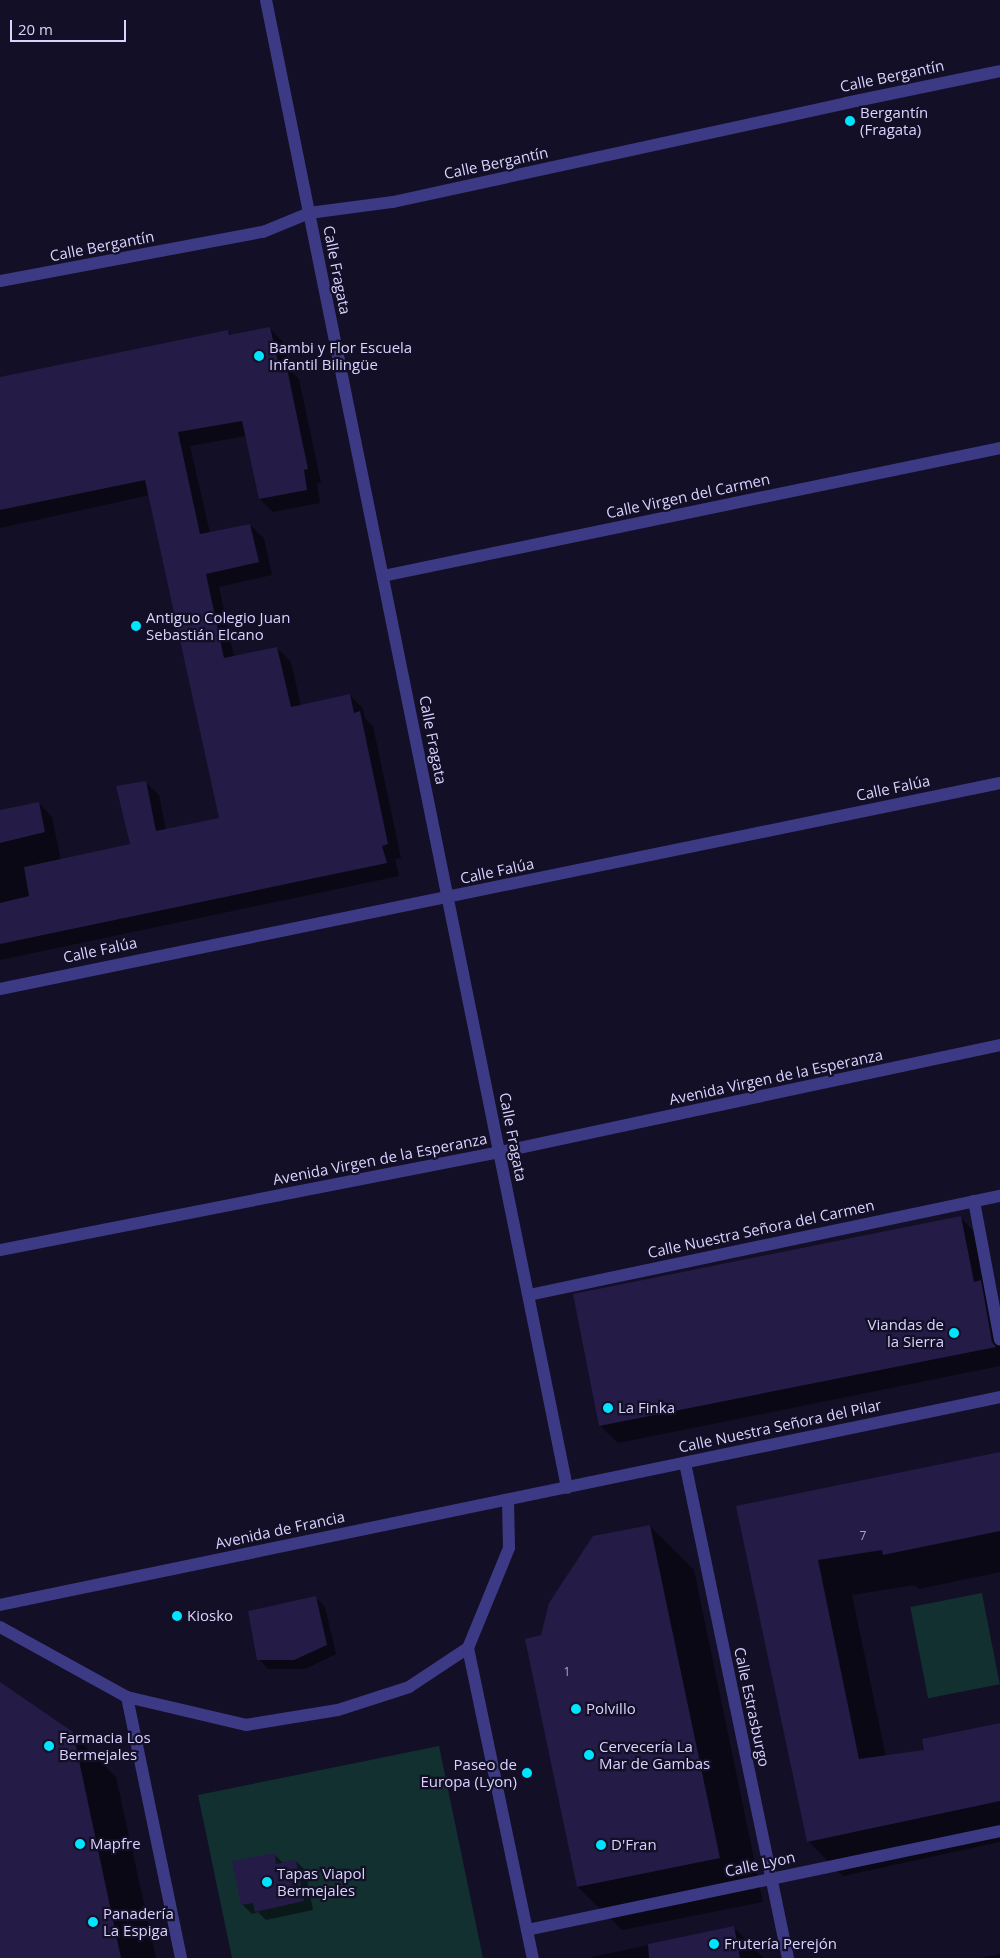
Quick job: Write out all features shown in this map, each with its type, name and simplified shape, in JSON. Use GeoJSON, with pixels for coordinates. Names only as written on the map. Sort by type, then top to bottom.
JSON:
{"type":"FeatureCollection","features":[{"type":"Feature","properties":{"kind":"street","name":"Calle Fragata"},"geometry":{"type":"LineString","coordinates":[[266,0],[567,1488]]}},
{"type":"Feature","properties":{"kind":"street","name":"Calle Bergantín"},"geometry":{"type":"LineString","coordinates":[[0,281],[264,232],[309,213],[393,202],[846,102],[1000,71]]}},
{"type":"Feature","properties":{"kind":"street","name":"Calle Virgen del Carmen"},"geometry":{"type":"LineString","coordinates":[[383,576],[1000,448]]}},
{"type":"Feature","properties":{"kind":"street","name":"Calle Falúa"},"geometry":{"type":"LineString","coordinates":[[0,988],[448,898],[1000,782]]}},
{"type":"Feature","properties":{"kind":"street","name":"Avenida Virgen de la Esperanza"},"geometry":{"type":"LineString","coordinates":[[0,1250],[500,1152],[1000,1045]]}},
{"type":"Feature","properties":{"kind":"street","name":"Calle Nuestra Señora del Carmen"},"geometry":{"type":"LineString","coordinates":[[529,1295],[1000,1196]]}},
{"type":"Feature","properties":{"kind":"street"},"geometry":{"type":"LineString","coordinates":[[974,1201],[1000,1340]]}},
{"type":"Feature","properties":{"kind":"street","name":"Calle Nuestra Señora del Pilar"},"geometry":{"type":"LineString","coordinates":[[567,1488],[1000,1397]]}},
{"type":"Feature","properties":{"kind":"street","name":"Calle Estrasburgo"},"geometry":{"type":"LineString","coordinates":[[685,1463],[788,1958]]}},
{"type":"Feature","properties":{"kind":"street","name":"Avenida de Francia"},"geometry":{"type":"LineString","coordinates":[[0,1605],[567,1488]]}},
{"type":"Feature","properties":{"kind":"street"},"geometry":{"type":"LineString","coordinates":[[508,1500],[509,1548],[468,1648],[533,1958]]}},
{"type":"Feature","properties":{"kind":"street"},"geometry":{"type":"LineString","coordinates":[[0,1627],[127,1697],[246,1724],[338,1710],[409,1687],[468,1648]]}},
{"type":"Feature","properties":{"kind":"street"},"geometry":{"type":"LineString","coordinates":[[127,1697],[181,1958]]}},
{"type":"Feature","properties":{"kind":"street","name":"Calle Lyon"},"geometry":{"type":"LineString","coordinates":[[527,1930],[1000,1831]]}},
{"type":"Feature","properties":{"kind":"green space"},"geometry":{"type":"Polygon","coordinates":[[[982,1593],[1000,1684],[928,1698],[910,1607],[982,1593]]]}},
{"type":"Feature","properties":{"kind":"green space"},"geometry":{"type":"Polygon","coordinates":[[[439,1746],[483,1958],[232,1958],[198,1795],[439,1746]]]}},
{"type":"Feature","properties":{"kind":"building"},"geometry":{"type":"Polygon","coordinates":[[[270,327],[279,366],[286,364],[308,469],[304,470],[307,490],[259,499],[242,421],[178,432],[200,534],[250,524],[259,562],[206,574],[224,658],[277,647],[291,707],[350,694],[354,713],[360,711],[388,844],[382,846],[387,863],[0,944],[0,903],[29,896],[24,867],[130,844],[116,786],[146,781],[156,831],[219,818],[145,480],[0,510],[0,377],[228,330],[229,335],[270,327]]]}},
{"type":"Feature","properties":{"kind":"building"},"geometry":{"type":"Polygon","coordinates":[[[39,802],[45,832],[0,843],[0,810],[39,802]]]}},
{"type":"Feature","properties":{"kind":"building"},"geometry":{"type":"Polygon","coordinates":[[[961,1216],[974,1282],[981,1280],[992,1342],[996,1347],[599,1426],[573,1294],[961,1216]]]}},
{"type":"Feature","properties":{"kind":"building"},"geometry":{"type":"Polygon","coordinates":[[[1000,1452],[1000,1531],[883,1555],[882,1550],[818,1560],[859,1759],[924,1750],[922,1739],[1000,1723],[1000,1801],[807,1842],[736,1506],[1000,1452]]]}},
{"type":"Feature","properties":{"kind":"building"},"geometry":{"type":"Polygon","coordinates":[[[650,1525],[720,1858],[577,1887],[525,1639],[541,1635],[549,1603],[593,1536],[650,1525]]]}},
{"type":"Feature","properties":{"kind":"building"},"geometry":{"type":"Polygon","coordinates":[[[316,1596],[327,1645],[294,1660],[257,1660],[248,1611],[316,1596]]]}},
{"type":"Feature","properties":{"kind":"building"},"geometry":{"type":"Polygon","coordinates":[[[0,1682],[73,1732],[121,1958],[0,1958],[0,1682]]]}},
{"type":"Feature","properties":{"kind":"building"},"geometry":{"type":"Polygon","coordinates":[[[275,1853],[276,1864],[296,1860],[304,1901],[255,1912],[253,1903],[241,1905],[232,1861],[275,1853]]]}},
{"type":"Feature","properties":{"kind":"building"},"geometry":{"type":"Polygon","coordinates":[[[734,1926],[740,1958],[649,1958],[648,1944],[734,1926]]]}},
{"type":"Feature","properties":{"kind":"place","name":"Bergantín (Fragata)"},"geometry":{"type":"Point","coordinates":[850,121]}},
{"type":"Feature","properties":{"kind":"place","name":"Bambi y Flor Escuela Infantil Bilingüe"},"geometry":{"type":"Point","coordinates":[259,356]}},
{"type":"Feature","properties":{"kind":"place","name":"Antiguo Colegio Juan Sebastián Elcano"},"geometry":{"type":"Point","coordinates":[136,626]}},
{"type":"Feature","properties":{"kind":"place","name":"Viandas de la Sierra"},"geometry":{"type":"Point","coordinates":[954,1333]}},
{"type":"Feature","properties":{"kind":"place","name":"La Finka"},"geometry":{"type":"Point","coordinates":[608,1408]}},
{"type":"Feature","properties":{"kind":"place","name":"Kiosko"},"geometry":{"type":"Point","coordinates":[177,1616]}},
{"type":"Feature","properties":{"kind":"place","name":"Polvillo"},"geometry":{"type":"Point","coordinates":[576,1709]}},
{"type":"Feature","properties":{"kind":"place","name":"Farmacia Los Bermejales"},"geometry":{"type":"Point","coordinates":[49,1746]}},
{"type":"Feature","properties":{"kind":"place","name":"Cervecería La Mar de Gambas"},"geometry":{"type":"Point","coordinates":[589,1755]}},
{"type":"Feature","properties":{"kind":"place","name":"Paseo de Europa (Lyon)"},"geometry":{"type":"Point","coordinates":[527,1773]}},
{"type":"Feature","properties":{"kind":"place","name":"Mapfre"},"geometry":{"type":"Point","coordinates":[80,1844]}},
{"type":"Feature","properties":{"kind":"place","name":"D'Fran"},"geometry":{"type":"Point","coordinates":[601,1845]}},
{"type":"Feature","properties":{"kind":"place","name":"Tapas Viapol Bermejales"},"geometry":{"type":"Point","coordinates":[267,1882]}},
{"type":"Feature","properties":{"kind":"place","name":"Panadería La Espiga"},"geometry":{"type":"Point","coordinates":[93,1922]}},
{"type":"Feature","properties":{"kind":"place","name":"Frutería Perejón"},"geometry":{"type":"Point","coordinates":[714,1944]}}]}
